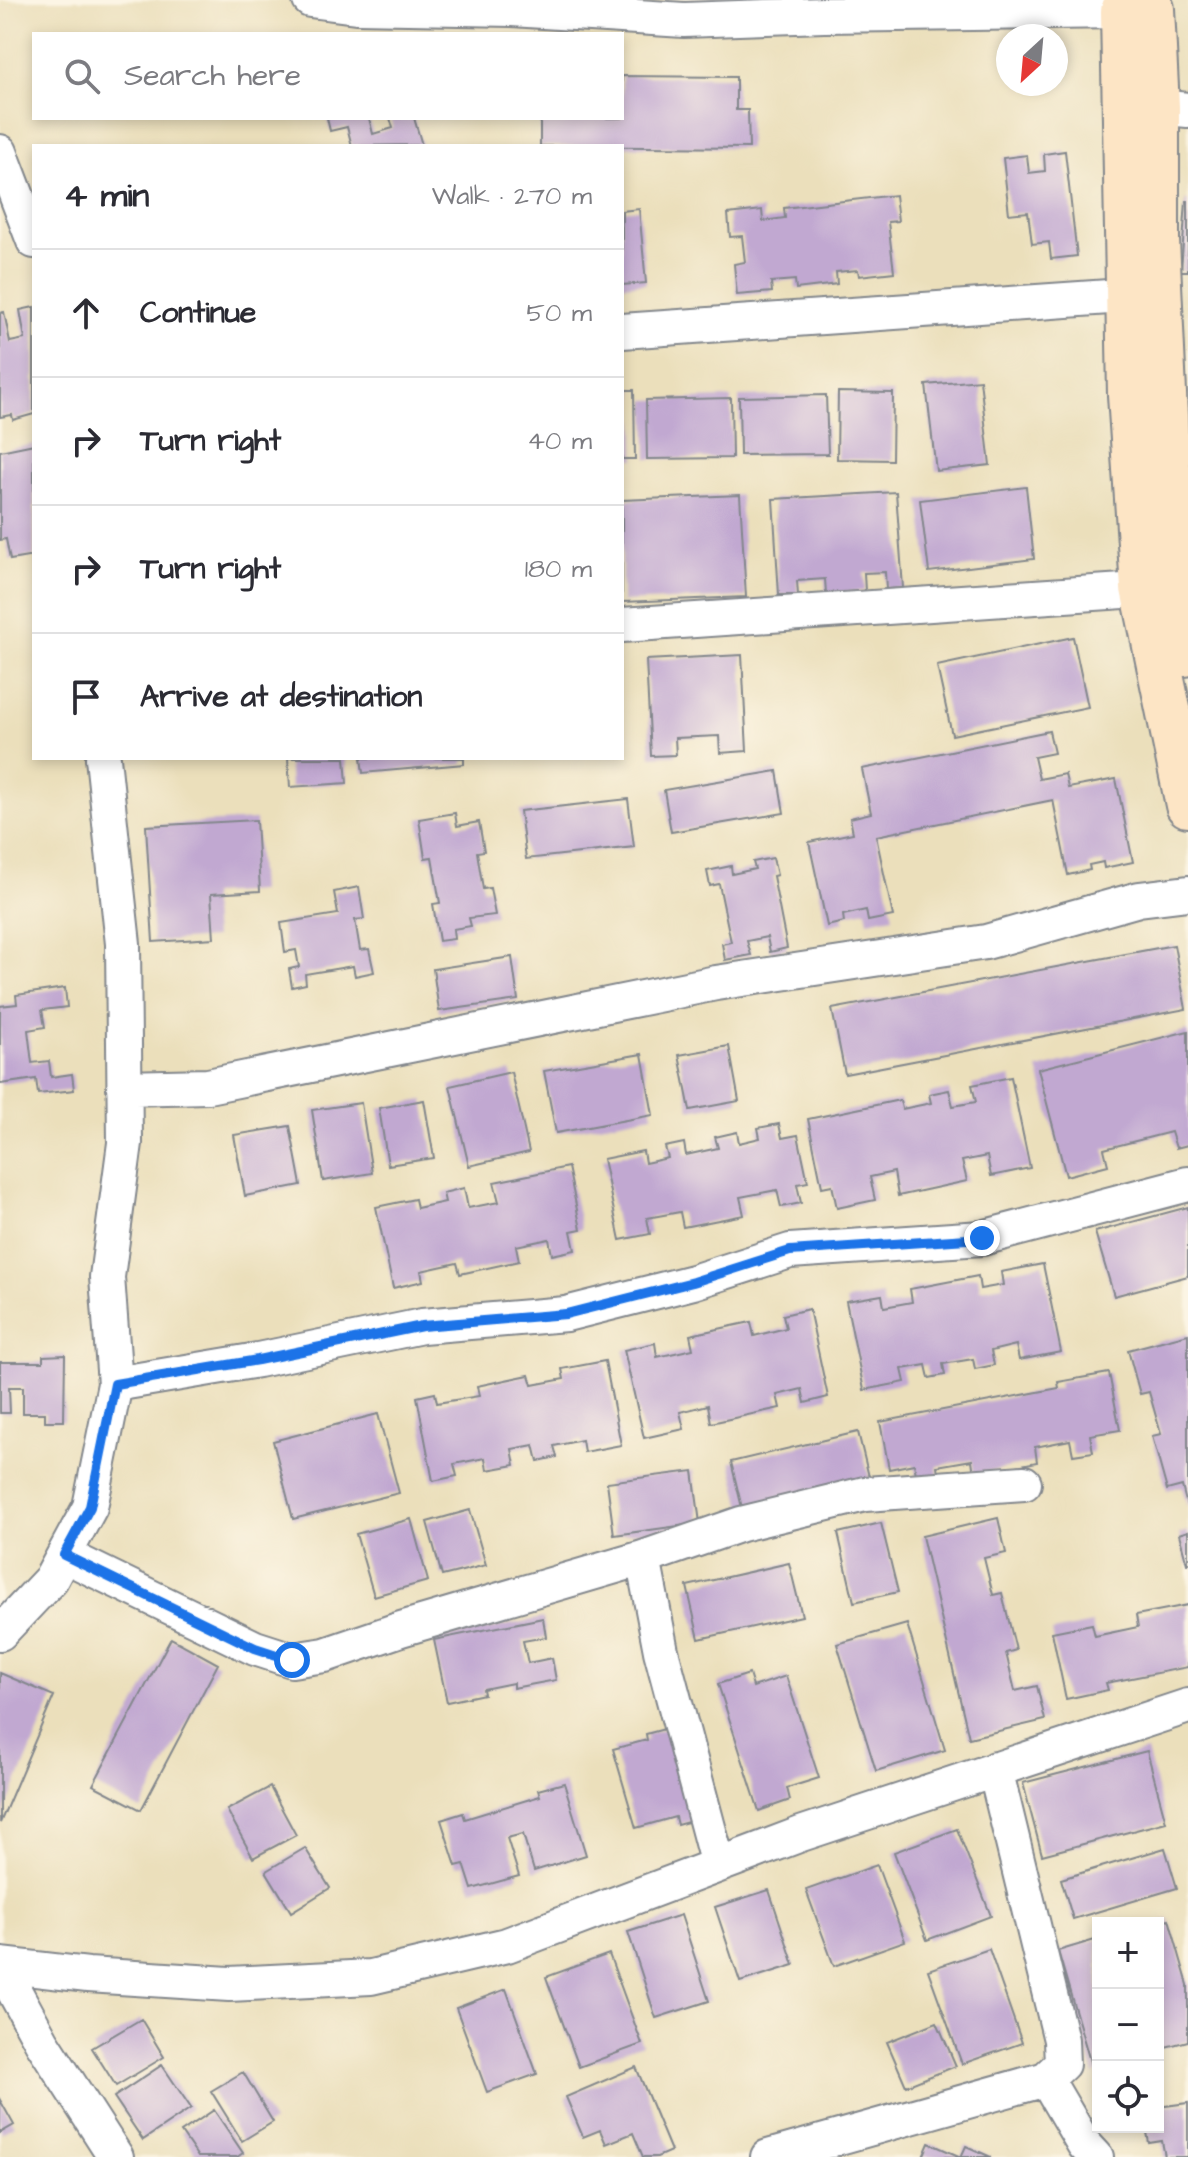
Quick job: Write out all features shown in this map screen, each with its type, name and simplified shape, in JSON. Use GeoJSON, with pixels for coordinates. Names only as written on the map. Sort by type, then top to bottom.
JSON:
{"type":"FeatureCollection","features":[{"type":"Feature","properties":{"kind":"street"},"geometry":{"type":"LineString","coordinates":[[310,0],[356,6],[512,9],[684,20],[1133,4],[1154,12],[1172,108],[1144,294]]}},
{"type":"Feature","properties":{"kind":"street"},"geometry":{"type":"LineString","coordinates":[[1133,4],[1144,294],[1160,588],[1188,805]]}},
{"type":"Feature","properties":{"kind":"street"},"geometry":{"type":"LineString","coordinates":[[0,152],[32,236]]}},
{"type":"Feature","properties":{"kind":"street"},"geometry":{"type":"LineString","coordinates":[[624,331],[1144,294]]}},
{"type":"Feature","properties":{"kind":"street"},"geometry":{"type":"LineString","coordinates":[[624,625],[1160,588]]}},
{"type":"Feature","properties":{"kind":"street"},"geometry":{"type":"LineString","coordinates":[[1160,588],[1178,618],[1188,669]]}},
{"type":"Feature","properties":{"kind":"street"},"geometry":{"type":"LineString","coordinates":[[0,1633],[51,1579],[90,1507],[115,1384],[107,1277],[125,1143],[123,944],[103,760]]}},
{"type":"Feature","properties":{"kind":"street"},"geometry":{"type":"LineString","coordinates":[[124,1088],[208,1086],[716,983],[986,942],[1139,899],[1188,893]]}},
{"type":"Feature","properties":{"kind":"street"},"geometry":{"type":"LineString","coordinates":[[115,1384],[258,1360],[422,1326],[566,1314],[693,1282],[790,1251],[982,1238],[1188,1184]]}},
{"type":"Feature","properties":{"kind":"street"},"geometry":{"type":"LineString","coordinates":[[64,1555],[255,1648],[292,1660],[325,1655],[416,1624],[643,1558],[741,1524],[865,1494],[1024,1483]]}},
{"type":"Feature","properties":{"kind":"street"},"geometry":{"type":"LineString","coordinates":[[643,1558],[661,1651],[718,1865]]}},
{"type":"Feature","properties":{"kind":"street"},"geometry":{"type":"LineString","coordinates":[[116,2157],[3,1977],[88,1975],[229,1984],[371,1977],[507,1945],[801,1834],[1188,1706]]}},
{"type":"Feature","properties":{"kind":"street"},"geometry":{"type":"LineString","coordinates":[[768,2157],[1046,2079],[1062,2064],[1061,2040],[995,1769]]}},
{"type":"Feature","properties":{"kind":"street"},"geometry":{"type":"LineString","coordinates":[[1046,2079],[1084,2144],[1096,2157]]}},
{"type":"Feature","properties":{"kind":"building"},"geometry":{"type":"Polygon","coordinates":[[[624,76],[736,77],[736,110],[748,110],[749,148],[540,144],[540,120],[624,120],[624,76]]]}},
{"type":"Feature","properties":{"kind":"building"},"geometry":{"type":"Polygon","coordinates":[[[327,120],[370,120],[373,134],[393,128],[391,120],[415,120],[422,144],[351,144],[347,127],[330,131],[327,120]]]}},
{"type":"Feature","properties":{"kind":"building"},"geometry":{"type":"Polygon","coordinates":[[[1065,151],[1077,256],[1051,259],[1049,242],[1032,244],[1028,212],[1009,214],[1003,158],[1027,155],[1029,173],[1045,171],[1044,154],[1065,151]]]}},
{"type":"Feature","properties":{"kind":"building"},"geometry":{"type":"Polygon","coordinates":[[[895,195],[898,221],[888,222],[894,272],[859,276],[858,270],[836,272],[837,284],[796,289],[795,280],[771,282],[772,292],[737,295],[734,264],[745,262],[742,236],[730,237],[728,214],[762,210],[763,221],[785,218],[784,208],[895,195]]]}},
{"type":"Feature","properties":{"kind":"building"},"geometry":{"type":"Polygon","coordinates":[[[1186,201],[1188,271],[1181,271],[1186,201]]]}},
{"type":"Feature","properties":{"kind":"building"},"geometry":{"type":"Polygon","coordinates":[[[639,209],[646,283],[624,285],[624,211],[639,209]]]}},
{"type":"Feature","properties":{"kind":"building"},"geometry":{"type":"Polygon","coordinates":[[[32,307],[32,415],[13,420],[12,415],[0,417],[0,313],[4,312],[10,342],[25,339],[20,310],[32,307]]]}},
{"type":"Feature","properties":{"kind":"building"},"geometry":{"type":"Polygon","coordinates":[[[980,380],[990,465],[936,471],[926,385],[980,380]]]}},
{"type":"Feature","properties":{"kind":"building"},"geometry":{"type":"Polygon","coordinates":[[[624,390],[634,390],[635,459],[624,459],[624,390]]]}},
{"type":"Feature","properties":{"kind":"building"},"geometry":{"type":"Polygon","coordinates":[[[838,392],[893,393],[892,460],[837,459],[838,392]]]}},
{"type":"Feature","properties":{"kind":"building"},"geometry":{"type":"Polygon","coordinates":[[[826,395],[828,454],[740,455],[739,397],[826,395]]]}},
{"type":"Feature","properties":{"kind":"building"},"geometry":{"type":"Polygon","coordinates":[[[731,398],[732,458],[647,459],[646,400],[731,398]]]}},
{"type":"Feature","properties":{"kind":"building"},"geometry":{"type":"Polygon","coordinates":[[[32,444],[32,556],[10,560],[6,539],[0,540],[0,451],[32,444]]]}},
{"type":"Feature","properties":{"kind":"building"},"geometry":{"type":"Polygon","coordinates":[[[1026,487],[1034,559],[929,572],[920,500],[1026,487]]]}},
{"type":"Feature","properties":{"kind":"building"},"geometry":{"type":"Polygon","coordinates":[[[896,492],[903,588],[886,589],[885,572],[864,573],[865,591],[826,593],[825,579],[797,581],[798,595],[779,595],[773,499],[896,492]]]}},
{"type":"Feature","properties":{"kind":"building"},"geometry":{"type":"Polygon","coordinates":[[[740,495],[746,597],[624,602],[624,500],[740,495]]]}},
{"type":"Feature","properties":{"kind":"building"},"geometry":{"type":"Polygon","coordinates":[[[1073,637],[1088,707],[952,735],[937,666],[1073,637]]]}},
{"type":"Feature","properties":{"kind":"building"},"geometry":{"type":"Polygon","coordinates":[[[742,655],[747,751],[720,753],[719,736],[675,738],[676,755],[651,756],[646,660],[742,655]]]}},
{"type":"Feature","properties":{"kind":"building"},"geometry":{"type":"Polygon","coordinates":[[[1049,731],[1054,753],[1034,757],[1039,779],[1065,774],[1068,788],[1116,779],[1133,862],[1104,868],[1103,862],[1089,865],[1090,870],[1068,875],[1053,800],[876,836],[893,916],[868,921],[866,910],[843,915],[844,922],[827,926],[809,842],[853,833],[850,818],[871,813],[862,769],[1049,731]]]}},
{"type":"Feature","properties":{"kind":"building"},"geometry":{"type":"Polygon","coordinates":[[[288,760],[345,760],[347,783],[290,787],[288,760]]]}},
{"type":"Feature","properties":{"kind":"building"},"geometry":{"type":"Polygon","coordinates":[[[361,760],[464,760],[464,764],[363,773],[361,760]]]}},
{"type":"Feature","properties":{"kind":"building"},"geometry":{"type":"Polygon","coordinates":[[[777,771],[784,813],[671,832],[664,790],[777,771]]]}},
{"type":"Feature","properties":{"kind":"building"},"geometry":{"type":"Polygon","coordinates":[[[628,799],[634,847],[526,859],[520,811],[628,799]]]}},
{"type":"Feature","properties":{"kind":"building"},"geometry":{"type":"Polygon","coordinates":[[[455,813],[457,826],[479,822],[484,851],[477,852],[483,889],[490,888],[495,915],[469,918],[471,926],[453,929],[454,939],[439,941],[433,904],[440,903],[432,857],[425,858],[419,819],[455,813]]]}},
{"type":"Feature","properties":{"kind":"building"},"geometry":{"type":"Polygon","coordinates":[[[256,820],[260,891],[211,894],[214,938],[153,942],[146,826],[256,820]]]}},
{"type":"Feature","properties":{"kind":"building"},"geometry":{"type":"Polygon","coordinates":[[[773,858],[777,875],[773,876],[787,948],[770,952],[767,937],[747,941],[751,955],[725,960],[722,944],[731,942],[719,884],[710,886],[707,871],[731,866],[732,874],[755,869],[753,862],[773,858]]]}},
{"type":"Feature","properties":{"kind":"building"},"geometry":{"type":"Polygon","coordinates":[[[359,887],[364,919],[355,920],[360,950],[369,949],[374,972],[355,976],[353,966],[305,974],[306,984],[292,987],[289,969],[299,967],[296,950],[285,952],[281,923],[338,914],[334,892],[359,887]]]}},
{"type":"Feature","properties":{"kind":"building"},"geometry":{"type":"Polygon","coordinates":[[[1174,945],[1186,1009],[845,1074],[832,1009],[1174,945]]]}},
{"type":"Feature","properties":{"kind":"building"},"geometry":{"type":"Polygon","coordinates":[[[512,957],[518,1000],[439,1011],[433,969],[512,957]]]}},
{"type":"Feature","properties":{"kind":"building"},"geometry":{"type":"Polygon","coordinates":[[[65,988],[67,1007],[42,1010],[45,1027],[28,1030],[32,1063],[49,1061],[51,1077],[72,1074],[74,1090],[38,1094],[36,1079],[0,1084],[0,1006],[17,1004],[16,995],[65,988]]]}},
{"type":"Feature","properties":{"kind":"building"},"geometry":{"type":"Polygon","coordinates":[[[1188,1031],[1188,1145],[1176,1148],[1171,1132],[1104,1149],[1108,1165],[1066,1176],[1038,1069],[1188,1031]]]}},
{"type":"Feature","properties":{"kind":"building"},"geometry":{"type":"Polygon","coordinates":[[[729,1046],[739,1101],[690,1110],[679,1055],[729,1046]]]}},
{"type":"Feature","properties":{"kind":"building"},"geometry":{"type":"Polygon","coordinates":[[[642,1054],[653,1115],[556,1133],[544,1071],[642,1054]]]}},
{"type":"Feature","properties":{"kind":"building"},"geometry":{"type":"Polygon","coordinates":[[[511,1072],[529,1152],[469,1166],[450,1086],[511,1072]]]}},
{"type":"Feature","properties":{"kind":"building"},"geometry":{"type":"Polygon","coordinates":[[[1011,1077],[1030,1168],[991,1176],[987,1156],[962,1161],[967,1181],[898,1196],[894,1172],[870,1177],[875,1200],[837,1208],[832,1185],[822,1187],[808,1119],[900,1100],[902,1109],[931,1103],[929,1094],[949,1090],[953,1106],[976,1102],[972,1085],[1011,1077]]]}},
{"type":"Feature","properties":{"kind":"building"},"geometry":{"type":"Polygon","coordinates":[[[424,1100],[434,1158],[388,1165],[379,1108],[424,1100]]]}},
{"type":"Feature","properties":{"kind":"building"},"geometry":{"type":"Polygon","coordinates":[[[361,1103],[372,1173],[323,1181],[312,1110],[361,1103]]]}},
{"type":"Feature","properties":{"kind":"building"},"geometry":{"type":"Polygon","coordinates":[[[779,1124],[782,1138],[798,1135],[808,1182],[797,1184],[801,1203],[781,1207],[777,1190],[740,1197],[744,1215],[683,1227],[680,1212],[647,1218],[650,1234],[620,1240],[603,1159],[643,1151],[645,1163],[668,1158],[665,1147],[684,1143],[686,1155],[718,1148],[715,1137],[737,1132],[739,1143],[760,1138],[758,1128],[779,1124]]]}},
{"type":"Feature","properties":{"kind":"building"},"geometry":{"type":"Polygon","coordinates":[[[290,1126],[301,1185],[245,1196],[234,1135],[290,1126]]]}},
{"type":"Feature","properties":{"kind":"building"},"geometry":{"type":"Polygon","coordinates":[[[568,1167],[581,1229],[571,1231],[575,1250],[552,1255],[549,1239],[516,1246],[519,1261],[460,1274],[457,1263],[421,1271],[423,1281],[393,1288],[376,1207],[415,1199],[417,1208],[445,1202],[443,1193],[464,1188],[468,1208],[499,1202],[494,1182],[568,1167]]]}},
{"type":"Feature","properties":{"kind":"building"},"geometry":{"type":"Polygon","coordinates":[[[1188,1207],[1188,1276],[1114,1296],[1095,1232],[1188,1207]]]}},
{"type":"Feature","properties":{"kind":"building"},"geometry":{"type":"Polygon","coordinates":[[[1043,1264],[1061,1352],[1019,1360],[1016,1345],[991,1351],[994,1365],[975,1369],[973,1359],[943,1364],[945,1375],[929,1378],[926,1365],[902,1369],[905,1382],[864,1390],[846,1301],[882,1295],[884,1307],[912,1302],[910,1289],[978,1276],[980,1289],[1003,1285],[1001,1272],[1043,1264]]]}},
{"type":"Feature","properties":{"kind":"building"},"geometry":{"type":"Polygon","coordinates":[[[809,1309],[828,1397],[805,1403],[802,1389],[777,1395],[780,1408],[711,1423],[708,1405],[680,1412],[684,1429],[644,1438],[624,1350],[655,1343],[657,1357],[693,1349],[690,1335],[751,1322],[754,1336],[786,1328],[783,1315],[809,1309]]]}},
{"type":"Feature","properties":{"kind":"building"},"geometry":{"type":"Polygon","coordinates":[[[1188,1334],[1187,1506],[1182,1486],[1167,1490],[1152,1436],[1161,1434],[1149,1392],[1140,1394],[1128,1350],[1188,1334]]]}},
{"type":"Feature","properties":{"kind":"building"},"geometry":{"type":"Polygon","coordinates":[[[65,1355],[64,1421],[45,1421],[45,1413],[23,1413],[23,1387],[9,1387],[10,1413],[0,1413],[0,1362],[43,1362],[43,1356],[65,1355]]]}},
{"type":"Feature","properties":{"kind":"building"},"geometry":{"type":"Polygon","coordinates":[[[605,1361],[621,1445],[584,1452],[582,1440],[554,1446],[557,1457],[538,1461],[534,1445],[512,1449],[515,1465],[487,1470],[485,1458],[454,1464],[457,1476],[433,1481],[417,1397],[435,1393],[437,1403],[479,1396],[477,1386],[529,1375],[532,1385],[564,1379],[562,1369],[605,1361]]]}},
{"type":"Feature","properties":{"kind":"building"},"geometry":{"type":"Polygon","coordinates":[[[1109,1373],[1120,1430],[1090,1435],[1093,1452],[1073,1455],[1070,1440],[1035,1447],[1037,1462],[974,1474],[972,1460],[937,1466],[940,1485],[919,1489],[914,1464],[889,1469],[880,1422],[1059,1388],[1058,1382],[1109,1373]]]}},
{"type":"Feature","properties":{"kind":"building"},"geometry":{"type":"Polygon","coordinates":[[[378,1414],[399,1493],[293,1519],[273,1441],[378,1414]]]}},
{"type":"Feature","properties":{"kind":"building"},"geometry":{"type":"Polygon","coordinates":[[[858,1432],[870,1481],[743,1512],[731,1462],[858,1432]]]}},
{"type":"Feature","properties":{"kind":"building"},"geometry":{"type":"Polygon","coordinates":[[[693,1471],[700,1523],[614,1535],[607,1482],[693,1471]]]}},
{"type":"Feature","properties":{"kind":"building"},"geometry":{"type":"Polygon","coordinates":[[[470,1510],[486,1565],[442,1576],[427,1522],[470,1510]]]}},
{"type":"Feature","properties":{"kind":"building"},"geometry":{"type":"Polygon","coordinates":[[[998,1518],[1006,1553],[984,1558],[993,1595],[1002,1593],[1016,1650],[1006,1653],[1015,1691],[1037,1686],[1045,1720],[969,1738],[922,1536],[998,1518]]]}},
{"type":"Feature","properties":{"kind":"building"},"geometry":{"type":"Polygon","coordinates":[[[411,1519],[428,1581],[374,1596],[356,1534],[411,1519]]]}},
{"type":"Feature","properties":{"kind":"building"},"geometry":{"type":"Polygon","coordinates":[[[881,1523],[898,1592],[854,1602],[838,1533],[881,1523]]]}},
{"type":"Feature","properties":{"kind":"building"},"geometry":{"type":"Polygon","coordinates":[[[1188,1531],[1188,1564],[1187,1564],[1179,1534],[1188,1531]]]}},
{"type":"Feature","properties":{"kind":"building"},"geometry":{"type":"Polygon","coordinates":[[[789,1563],[802,1616],[699,1639],[687,1586],[789,1563]]]}},
{"type":"Feature","properties":{"kind":"building"},"geometry":{"type":"Polygon","coordinates":[[[1188,1605],[1188,1667],[1106,1683],[1108,1690],[1066,1699],[1052,1632],[1092,1624],[1095,1636],[1138,1627],[1136,1615],[1188,1605]]]}},
{"type":"Feature","properties":{"kind":"building"},"geometry":{"type":"Polygon","coordinates":[[[543,1618],[546,1637],[523,1641],[528,1663],[552,1658],[556,1680],[513,1688],[513,1683],[483,1689],[484,1694],[447,1702],[434,1640],[543,1618]]]}},
{"type":"Feature","properties":{"kind":"building"},"geometry":{"type":"Polygon","coordinates":[[[907,1624],[945,1750],[876,1771],[837,1644],[907,1624]]]}},
{"type":"Feature","properties":{"kind":"building"},"geometry":{"type":"Polygon","coordinates":[[[171,1638],[218,1664],[141,1810],[93,1785],[171,1638]]]}},
{"type":"Feature","properties":{"kind":"building"},"geometry":{"type":"Polygon","coordinates":[[[0,1673],[54,1696],[0,1823],[0,1673]]]}},
{"type":"Feature","properties":{"kind":"building"},"geometry":{"type":"Polygon","coordinates":[[[749,1674],[753,1687],[786,1676],[819,1778],[787,1788],[790,1800],[759,1811],[718,1684],[749,1674]]]}},
{"type":"Feature","properties":{"kind":"building"},"geometry":{"type":"Polygon","coordinates":[[[668,1728],[695,1820],[677,1825],[675,1817],[636,1828],[613,1749],[647,1740],[646,1734],[668,1728]]]}},
{"type":"Feature","properties":{"kind":"building"},"geometry":{"type":"Polygon","coordinates":[[[1147,1751],[1166,1822],[1042,1855],[1023,1783],[1147,1751]]]}},
{"type":"Feature","properties":{"kind":"building"},"geometry":{"type":"Polygon","coordinates":[[[564,1783],[586,1855],[534,1871],[523,1834],[507,1838],[519,1876],[472,1889],[464,1864],[456,1866],[441,1820],[463,1813],[465,1819],[540,1796],[538,1790],[564,1783]]]}},
{"type":"Feature","properties":{"kind":"building"},"geometry":{"type":"Polygon","coordinates":[[[270,1787],[296,1835],[253,1858],[227,1810],[270,1787]]]}},
{"type":"Feature","properties":{"kind":"building"},"geometry":{"type":"Polygon","coordinates":[[[957,1829],[991,1916],[927,1940],[894,1852],[957,1829]]]}},
{"type":"Feature","properties":{"kind":"building"},"geometry":{"type":"Polygon","coordinates":[[[305,1848],[330,1888],[291,1912],[266,1871],[305,1848]]]}},
{"type":"Feature","properties":{"kind":"building"},"geometry":{"type":"Polygon","coordinates":[[[1165,1848],[1177,1888],[1073,1919],[1061,1879],[1165,1848]]]}},
{"type":"Feature","properties":{"kind":"building"},"geometry":{"type":"Polygon","coordinates":[[[877,1865],[905,1941],[834,1966],[806,1890],[877,1865]]]}},
{"type":"Feature","properties":{"kind":"building"},"geometry":{"type":"Polygon","coordinates":[[[769,1890],[794,1965],[740,1982],[715,1907],[769,1890]]]}},
{"type":"Feature","properties":{"kind":"building"},"geometry":{"type":"Polygon","coordinates":[[[681,1915],[709,2001],[656,2018],[628,1932],[681,1915]]]}},
{"type":"Feature","properties":{"kind":"building"},"geometry":{"type":"Polygon","coordinates":[[[1169,1919],[1188,1985],[1188,2041],[1164,2047],[1164,1989],[1164,1920],[1169,1919]]]}},
{"type":"Feature","properties":{"kind":"building"},"geometry":{"type":"Polygon","coordinates":[[[1092,1941],[1092,2068],[1058,1951],[1092,1941]]]}},
{"type":"Feature","properties":{"kind":"building"},"geometry":{"type":"Polygon","coordinates":[[[989,1949],[1022,2043],[962,2064],[928,1970],[989,1949]]]}},
{"type":"Feature","properties":{"kind":"building"},"geometry":{"type":"Polygon","coordinates":[[[609,1954],[642,2044],[579,2067],[546,1977],[609,1954]]]}},
{"type":"Feature","properties":{"kind":"building"},"geometry":{"type":"Polygon","coordinates":[[[506,1989],[537,2074],[487,2092],[456,2008],[506,1989]]]}},
{"type":"Feature","properties":{"kind":"building"},"geometry":{"type":"Polygon","coordinates":[[[141,2019],[164,2057],[116,2086],[92,2048],[141,2019]]]}},
{"type":"Feature","properties":{"kind":"building"},"geometry":{"type":"Polygon","coordinates":[[[937,2022],[956,2066],[906,2086],[887,2042],[937,2022]]]}},
{"type":"Feature","properties":{"kind":"building"},"geometry":{"type":"Polygon","coordinates":[[[162,2065],[191,2108],[143,2140],[114,2097],[162,2065]]]}},
{"type":"Feature","properties":{"kind":"building"},"geometry":{"type":"Polygon","coordinates":[[[636,2067],[671,2151],[657,2157],[643,2157],[633,2133],[606,2144],[600,2130],[583,2137],[566,2097],[636,2067]]]}},
{"type":"Feature","properties":{"kind":"building"},"geometry":{"type":"Polygon","coordinates":[[[243,2072],[273,2122],[242,2141],[211,2091],[243,2072]]]}},
{"type":"Feature","properties":{"kind":"building"},"geometry":{"type":"Polygon","coordinates":[[[0,2100],[14,2125],[0,2133],[0,2100]]]}},
{"type":"Feature","properties":{"kind":"building"},"geometry":{"type":"Polygon","coordinates":[[[1188,2103],[1188,2157],[1165,2157],[1162,2141],[1149,2143],[1147,2133],[1164,2133],[1164,2106],[1188,2103]]]}},
{"type":"Feature","properties":{"kind":"building"},"geometry":{"type":"Polygon","coordinates":[[[214,2110],[243,2153],[237,2157],[198,2157],[181,2132],[214,2110]]]}},
{"type":"Feature","properties":{"kind":"building"},"geometry":{"type":"Polygon","coordinates":[[[929,2143],[961,2157],[923,2157],[929,2143]]]}},
{"type":"Feature","properties":{"kind":"building"},"geometry":{"type":"Polygon","coordinates":[[[966,2146],[991,2157],[961,2157],[966,2146]]]}},
{"type":"Feature","properties":{"kind":"route"},"geometry":{"type":"LineString","coordinates":[[292,1660],[255,1648],[64,1555],[90,1507],[115,1384],[258,1360],[422,1326],[566,1314],[693,1282],[790,1251],[982,1238]]}}]}
